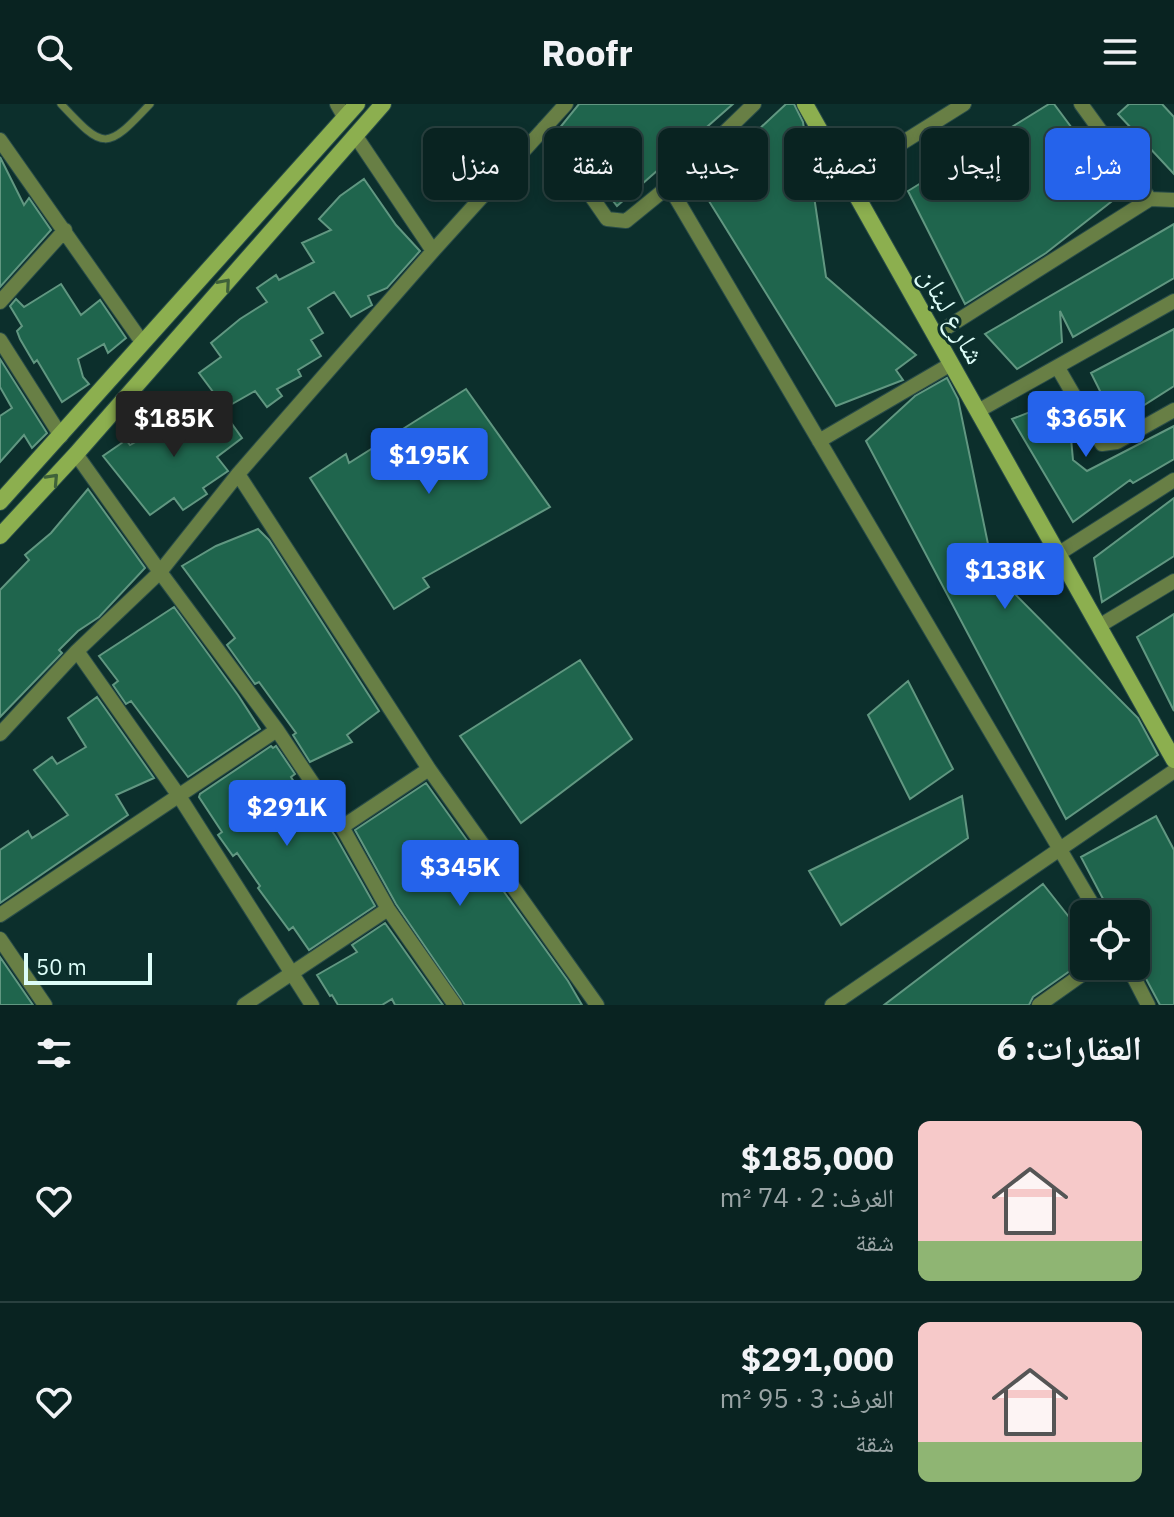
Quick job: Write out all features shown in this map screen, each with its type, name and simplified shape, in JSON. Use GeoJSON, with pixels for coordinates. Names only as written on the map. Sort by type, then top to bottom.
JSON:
{"type":"FeatureCollection","features":[{"type":"Feature","properties":{"kind":"street"},"geometry":{"type":"LineString","coordinates":[[0,502],[61,436],[341,111],[357,104]]}},
{"type":"Feature","properties":{"kind":"street"},"geometry":{"type":"LineString","coordinates":[[0,536],[76,454],[383,104]]}},
{"type":"Feature","properties":{"kind":"street"},"geometry":{"type":"LineString","coordinates":[[0,734],[77,651],[160,572],[238,474],[566,104]]}},
{"type":"Feature","properties":{"kind":"street"},"geometry":{"type":"LineString","coordinates":[[729,128],[754,104]]}},
{"type":"Feature","properties":{"kind":"street"},"geometry":{"type":"LineString","coordinates":[[905,141],[964,104]]}},
{"type":"Feature","properties":{"kind":"street"},"geometry":{"type":"LineString","coordinates":[[1081,104],[1098,128]]}},
{"type":"Feature","properties":{"kind":"street","name":"شارع لبنان"},"geometry":{"type":"LineString","coordinates":[[809,106],[820,128]]}},
{"type":"Feature","properties":{"kind":"street"},"geometry":{"type":"LineString","coordinates":[[355,135],[433,251]]}},
{"type":"Feature","properties":{"kind":"street"},"geometry":{"type":"LineString","coordinates":[[0,140],[142,342]]}},
{"type":"Feature","properties":{"kind":"street"},"geometry":{"type":"LineString","coordinates":[[594,200],[607,219],[626,221],[658,195]]}},
{"type":"Feature","properties":{"kind":"street"},"geometry":{"type":"LineString","coordinates":[[1150,199],[1174,200]]}},
{"type":"Feature","properties":{"kind":"street"},"geometry":{"type":"LineString","coordinates":[[677,200],[1089,900]]}},
{"type":"Feature","properties":{"kind":"street","name":"شارع لبنان"},"geometry":{"type":"LineString","coordinates":[[858,200],[1174,760]]}},
{"type":"Feature","properties":{"kind":"street"},"geometry":{"type":"LineString","coordinates":[[935,335],[1148,200]]}},
{"type":"Feature","properties":{"kind":"street"},"geometry":{"type":"LineString","coordinates":[[0,302],[65,230]]}},
{"type":"Feature","properties":{"kind":"street"},"geometry":{"type":"LineString","coordinates":[[978,411],[1174,301]]}},
{"type":"Feature","properties":{"kind":"street"},"geometry":{"type":"LineString","coordinates":[[0,340],[61,436]]}},
{"type":"Feature","properties":{"kind":"street"},"geometry":{"type":"LineString","coordinates":[[819,441],[951,364]]}},
{"type":"Feature","properties":{"kind":"street"},"geometry":{"type":"LineString","coordinates":[[1058,368],[1102,444],[1117,442],[1174,410]]}},
{"type":"Feature","properties":{"kind":"street"},"geometry":{"type":"LineString","coordinates":[[76,454],[277,730],[342,827],[388,909],[455,1005]]}},
{"type":"Feature","properties":{"kind":"street"},"geometry":{"type":"LineString","coordinates":[[238,474],[429,769],[597,1005]]}},
{"type":"Feature","properties":{"kind":"street"},"geometry":{"type":"LineString","coordinates":[[1058,554],[1174,480]]}},
{"type":"Feature","properties":{"kind":"street"},"geometry":{"type":"LineString","coordinates":[[1099,626],[1174,581]]}},
{"type":"Feature","properties":{"kind":"street"},"geometry":{"type":"LineString","coordinates":[[77,651],[179,796],[312,1005]]}},
{"type":"Feature","properties":{"kind":"street"},"geometry":{"type":"LineString","coordinates":[[0,915],[277,730]]}},
{"type":"Feature","properties":{"kind":"street"},"geometry":{"type":"LineString","coordinates":[[342,827],[429,769]]}},
{"type":"Feature","properties":{"kind":"street"},"geometry":{"type":"LineString","coordinates":[[832,1005],[1174,771]]}},
{"type":"Feature","properties":{"kind":"street"},"geometry":{"type":"LineString","coordinates":[[244,1005],[388,909]]}},
{"type":"Feature","properties":{"kind":"street"},"geometry":{"type":"LineString","coordinates":[[0,939],[45,1005]]}},
{"type":"Feature","properties":{"kind":"street"},"geometry":{"type":"LineString","coordinates":[[1039,1005],[1074,980]]}},
{"type":"Feature","properties":{"kind":"street"},"geometry":{"type":"LineString","coordinates":[[1135,980],[1148,1005]]}},
{"type":"Feature","properties":{"kind":"lane"},"geometry":{"type":"LineString","coordinates":[[61,104],[87,132],[100,141],[113,140],[150,104]]}},
{"type":"Feature","properties":{"kind":"building"},"geometry":{"type":"Polygon","coordinates":[[[579,104],[733,104],[706,128],[658,128],[658,170],[642,184],[642,128],[560,128],[579,104]]]}},
{"type":"Feature","properties":{"kind":"building"},"geometry":{"type":"Polygon","coordinates":[[[786,104],[794,104],[804,128],[784,128],[784,200],[815,200],[826,277],[916,355],[896,370],[903,380],[836,406],[708,200],[768,200],[768,128],[760,128],[786,104]]]}},
{"type":"Feature","properties":{"kind":"building"},"geometry":{"type":"Polygon","coordinates":[[[1054,104],[1072,128],[1045,128],[1045,200],[1113,200],[1046,253],[965,304],[908,191],[921,183],[921,200],[1029,200],[1029,128],[1010,128],[1054,104]]]}},
{"type":"Feature","properties":{"kind":"building"},"geometry":{"type":"Polygon","coordinates":[[[1129,104],[1162,104],[1174,117],[1174,174],[1150,148],[1150,128],[1131,128],[1118,114],[1129,104]]]}},
{"type":"Feature","properties":{"kind":"building"},"geometry":{"type":"Polygon","coordinates":[[[0,157],[24,205],[29,198],[51,230],[0,287],[0,157]]]}},
{"type":"Feature","properties":{"kind":"building"},"geometry":{"type":"Polygon","coordinates":[[[364,179],[396,225],[420,251],[387,288],[368,296],[372,305],[351,317],[334,292],[308,308],[323,333],[311,340],[321,356],[298,370],[301,376],[277,389],[282,396],[267,407],[255,391],[225,408],[199,373],[221,357],[211,343],[267,302],[257,288],[276,275],[279,280],[314,262],[302,243],[331,230],[319,219],[340,196],[364,179]]]}},
{"type":"Feature","properties":{"kind":"building"},"geometry":{"type":"Polygon","coordinates":[[[1174,224],[1174,278],[1073,337],[1060,311],[1062,342],[1017,369],[985,334],[1174,224]]]}},
{"type":"Feature","properties":{"kind":"building"},"geometry":{"type":"Polygon","coordinates":[[[61,284],[81,315],[100,300],[126,338],[108,353],[104,344],[78,359],[83,377],[89,384],[62,402],[37,360],[34,363],[20,339],[17,331],[22,326],[10,306],[16,299],[24,307],[61,284]]]}},
{"type":"Feature","properties":{"kind":"building"},"geometry":{"type":"Polygon","coordinates":[[[1174,329],[1174,386],[1116,423],[1091,373],[1174,329]]]}},
{"type":"Feature","properties":{"kind":"building"},"geometry":{"type":"Polygon","coordinates":[[[0,359],[47,433],[32,448],[24,435],[0,462],[0,416],[12,408],[0,387],[0,359]]]}},
{"type":"Feature","properties":{"kind":"building"},"geometry":{"type":"Polygon","coordinates":[[[947,378],[958,399],[994,573],[1138,718],[1158,755],[1066,819],[866,441],[915,396],[947,378]]]}},
{"type":"Feature","properties":{"kind":"building"},"geometry":{"type":"Polygon","coordinates":[[[466,389],[550,507],[423,578],[429,587],[394,609],[310,478],[346,454],[349,463],[466,389]]]}},
{"type":"Feature","properties":{"kind":"building"},"geometry":{"type":"Polygon","coordinates":[[[1061,393],[1068,405],[1073,460],[1087,471],[1174,426],[1174,459],[1133,483],[1130,480],[1073,522],[1012,419],[1056,402],[1061,393]]]}},
{"type":"Feature","properties":{"kind":"building"},"geometry":{"type":"Polygon","coordinates":[[[173,395],[193,432],[222,410],[242,438],[217,457],[228,471],[203,488],[207,494],[183,510],[174,498],[150,515],[103,456],[126,440],[130,445],[167,424],[156,404],[173,395]]]}},
{"type":"Feature","properties":{"kind":"building"},"geometry":{"type":"Polygon","coordinates":[[[88,489],[145,568],[99,617],[78,631],[59,650],[62,653],[0,717],[0,590],[29,560],[25,555],[51,533],[88,489]]]}},
{"type":"Feature","properties":{"kind":"building"},"geometry":{"type":"Polygon","coordinates":[[[1174,498],[1174,556],[1102,602],[1094,558],[1174,498]]]}},
{"type":"Feature","properties":{"kind":"building"},"geometry":{"type":"Polygon","coordinates":[[[258,529],[269,540],[379,711],[347,735],[352,742],[310,762],[293,735],[296,733],[227,645],[235,638],[182,566],[216,546],[258,529]]]}},
{"type":"Feature","properties":{"kind":"building"},"geometry":{"type":"Polygon","coordinates":[[[174,607],[260,729],[188,777],[131,701],[126,704],[113,685],[118,681],[99,656],[174,607]]]}},
{"type":"Feature","properties":{"kind":"building"},"geometry":{"type":"Polygon","coordinates":[[[1174,614],[1174,711],[1137,637],[1174,614]]]}},
{"type":"Feature","properties":{"kind":"building"},"geometry":{"type":"Polygon","coordinates":[[[580,660],[632,739],[521,823],[460,736],[580,660]]]}},
{"type":"Feature","properties":{"kind":"building"},"geometry":{"type":"Polygon","coordinates":[[[908,681],[953,769],[910,799],[868,715],[908,681]]]}},
{"type":"Feature","properties":{"kind":"building"},"geometry":{"type":"Polygon","coordinates":[[[97,697],[154,778],[116,795],[128,815],[0,903],[0,850],[28,831],[32,838],[68,815],[34,770],[52,757],[57,764],[86,747],[68,718],[97,697]]]}},
{"type":"Feature","properties":{"kind":"building"},"geometry":{"type":"Polygon","coordinates":[[[271,746],[276,746],[295,774],[291,777],[312,811],[316,808],[336,837],[375,906],[309,950],[293,927],[289,930],[237,853],[233,856],[218,835],[222,832],[199,797],[271,746]]]}},
{"type":"Feature","properties":{"kind":"building"},"geometry":{"type":"Polygon","coordinates":[[[426,783],[582,1005],[465,1005],[396,904],[355,830],[426,783]]]}},
{"type":"Feature","properties":{"kind":"building"},"geometry":{"type":"Polygon","coordinates":[[[962,796],[968,838],[841,925],[809,871],[962,796]]]}},
{"type":"Feature","properties":{"kind":"building"},"geometry":{"type":"Polygon","coordinates":[[[1156,816],[1174,850],[1174,1005],[1160,1005],[1147,980],[1150,980],[1150,900],[1104,900],[1081,857],[1156,816]]]}},
{"type":"Feature","properties":{"kind":"building"},"geometry":{"type":"Polygon","coordinates":[[[1043,884],[1070,918],[1070,971],[1033,997],[1029,1005],[884,1005],[1043,884]]]}},
{"type":"Feature","properties":{"kind":"building"},"geometry":{"type":"Polygon","coordinates":[[[385,923],[443,1005],[395,1005],[392,999],[382,1005],[338,1005],[330,996],[317,975],[357,952],[352,945],[385,923]]]}},
{"type":"Feature","properties":{"kind":"building"},"geometry":{"type":"Polygon","coordinates":[[[0,957],[33,1005],[0,1005],[0,957]]]}}]}
